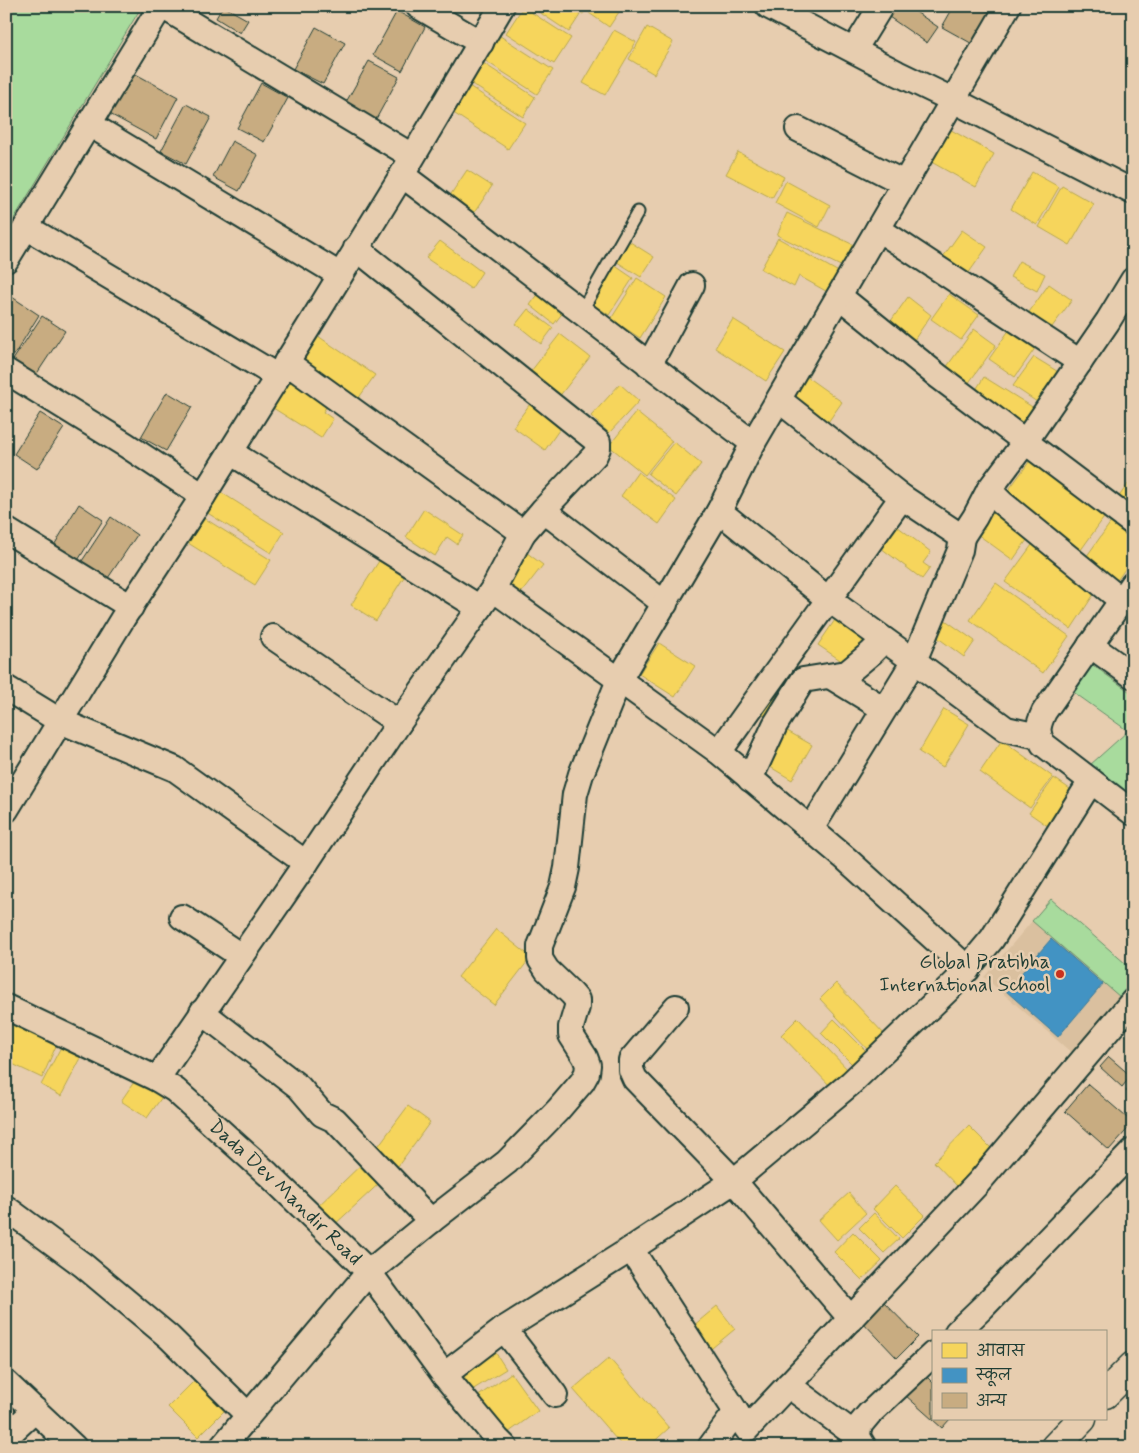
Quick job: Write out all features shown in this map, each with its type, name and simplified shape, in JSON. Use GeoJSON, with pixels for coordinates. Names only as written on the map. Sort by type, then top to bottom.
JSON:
{"type":"FeatureCollection","features":[{"type":"Feature","properties":{"kind":"street"},"geometry":{"type":"LineString","coordinates":[[6,260],[162,6],[407,166],[497,246],[649,365],[753,443]]}},
{"type":"Feature","properties":{"kind":"street"},"geometry":{"type":"LineString","coordinates":[[418,6],[481,43]]}},
{"type":"Feature","properties":{"kind":"street"},"geometry":{"type":"LineString","coordinates":[[6,810],[130,607],[203,496],[340,275],[502,6]]}},
{"type":"Feature","properties":{"kind":"street"},"geometry":{"type":"LineString","coordinates":[[768,6],[1133,192]]}},
{"type":"Feature","properties":{"kind":"street"},"geometry":{"type":"LineString","coordinates":[[854,50],[880,6]]}},
{"type":"Feature","properties":{"kind":"street"},"geometry":{"type":"LineString","coordinates":[[222,1447],[369,1272],[507,1162],[558,1110],[582,1082],[588,1065],[571,1035],[577,1000],[547,970],[540,959],[540,946],[563,887],[567,868],[575,794],[579,781],[619,680],[719,511],[753,443],[1008,6]]}},
{"type":"Feature","properties":{"kind":"street"},"geometry":{"type":"LineString","coordinates":[[89,124],[340,275]]}},
{"type":"Feature","properties":{"kind":"street"},"geometry":{"type":"LineString","coordinates":[[798,129],[904,183]]}},
{"type":"Feature","properties":{"kind":"street"},"geometry":{"type":"LineString","coordinates":[[26,227],[282,369],[523,533]]}},
{"type":"Feature","properties":{"kind":"street"},"geometry":{"type":"LineString","coordinates":[[878,229],[1080,362]]}},
{"type":"Feature","properties":{"kind":"street"},"geometry":{"type":"LineString","coordinates":[[156,1079],[486,599],[523,533],[595,455],[598,448],[598,442],[593,437],[356,248]]}},
{"type":"Feature","properties":{"kind":"street"},"geometry":{"type":"LineString","coordinates":[[811,830],[914,661],[960,550],[962,537],[989,490],[1025,442],[1080,362],[1133,280]]}},
{"type":"Feature","properties":{"kind":"street"},"geometry":{"type":"LineString","coordinates":[[649,365],[692,285]]}},
{"type":"Feature","properties":{"kind":"street"},"geometry":{"type":"LineString","coordinates":[[839,296],[938,376],[1133,524]]}},
{"type":"Feature","properties":{"kind":"street"},"geometry":{"type":"LineString","coordinates":[[6,372],[203,496]]}},
{"type":"Feature","properties":{"kind":"street"},"geometry":{"type":"LineString","coordinates":[[778,400],[902,497],[962,537]]}},
{"type":"Feature","properties":{"kind":"street"},"geometry":{"type":"LineString","coordinates":[[230,452],[486,599],[619,680],[718,752],[845,858],[968,969]]}},
{"type":"Feature","properties":{"kind":"street"},"geometry":{"type":"LineString","coordinates":[[989,490],[1002,503],[1127,592],[1044,712],[1038,725],[1038,736],[1044,744],[1133,813]]}},
{"type":"Feature","properties":{"kind":"street"},"geometry":{"type":"LineString","coordinates":[[718,752],[902,497]]}},
{"type":"Feature","properties":{"kind":"street"},"geometry":{"type":"LineString","coordinates":[[543,510],[665,604]]}},
{"type":"Feature","properties":{"kind":"street"},"geometry":{"type":"LineString","coordinates":[[719,511],[828,599],[1006,729],[1038,736]]}},
{"type":"Feature","properties":{"kind":"street"},"geometry":{"type":"LineString","coordinates":[[6,530],[130,607]]}},
{"type":"Feature","properties":{"kind":"street"},"geometry":{"type":"LineString","coordinates":[[273,637],[399,723]]}},
{"type":"Feature","properties":{"kind":"street"},"geometry":{"type":"LineString","coordinates":[[750,779],[775,725],[803,680],[846,673],[884,640]]}},
{"type":"Feature","properties":{"kind":"street"},"geometry":{"type":"LineString","coordinates":[[1090,645],[1132,675]]}},
{"type":"Feature","properties":{"kind":"street"},"geometry":{"type":"LineString","coordinates":[[830,676],[884,709]]}},
{"type":"Feature","properties":{"kind":"street"},"geometry":{"type":"LineString","coordinates":[[6,688],[60,721],[175,769],[306,863]]}},
{"type":"Feature","properties":{"kind":"street"},"geometry":{"type":"LineString","coordinates":[[444,1375],[504,1329],[734,1181],[851,1083],[968,969],[1002,926],[1091,780]]}},
{"type":"Feature","properties":{"kind":"street"},"geometry":{"type":"LineString","coordinates":[[182,917],[241,956]]}},
{"type":"Feature","properties":{"kind":"street"},"geometry":{"type":"LineString","coordinates":[[630,1249],[747,1429],[979,1182],[1133,1001]]}},
{"type":"Feature","properties":{"kind":"street","name":"Dada Dev Mandir Road"},"geometry":{"type":"LineString","coordinates":[[6,1007],[175,1090],[268,1174],[369,1272],[444,1375],[497,1440],[506,1447]]}},
{"type":"Feature","properties":{"kind":"street"},"geometry":{"type":"LineString","coordinates":[[676,1007],[631,1060],[631,1070],[635,1079],[734,1181],[851,1319]]}},
{"type":"Feature","properties":{"kind":"street"},"geometry":{"type":"LineString","coordinates":[[202,1012],[299,1087],[322,1114],[335,1120],[431,1221]]}},
{"type":"Feature","properties":{"kind":"street"},"geometry":{"type":"LineString","coordinates":[[959,1330],[1133,1151]]}},
{"type":"Feature","properties":{"kind":"street"},"geometry":{"type":"LineString","coordinates":[[6,1208],[83,1265],[169,1337],[248,1415]]}},
{"type":"Feature","properties":{"kind":"street"},"geometry":{"type":"LineString","coordinates":[[504,1329],[555,1395]]}},
{"type":"Feature","properties":{"kind":"street"},"geometry":{"type":"LineString","coordinates":[[861,1442],[859,1426],[869,1414],[932,1355]]}},
{"type":"Feature","properties":{"kind":"street"},"geometry":{"type":"LineString","coordinates":[[1106,1393],[1133,1366]]}},
{"type":"Feature","properties":{"kind":"street"},"geometry":{"type":"LineString","coordinates":[[6,1383],[74,1447]]}},
{"type":"Feature","properties":{"kind":"street"},"geometry":{"type":"LineString","coordinates":[[788,1385],[861,1442]]}},
{"type":"Feature","properties":{"kind":"street"},"geometry":{"type":"LineString","coordinates":[[6,1437],[35,1410]]}},
{"type":"Feature","properties":{"kind":"street"},"geometry":{"type":"LineString","coordinates":[[710,1447],[736,1412]]}},
{"type":"Feature","properties":{"kind":"street"},"geometry":{"type":"LineString","coordinates":[[1055,1447],[1081,1420]]}},
{"type":"Feature","properties":{"kind":"lane"},"geometry":{"type":"LineString","coordinates":[[581,312],[638,212]]}},
{"type":"Feature","properties":{"kind":"shaded area","name":"Global Pratibha International School"},"geometry":{"type":"Polygon","coordinates":[[[1051,899],[1133,970],[1133,982],[1073,1054],[984,977],[1051,899]]]}},
{"type":"Feature","properties":{"kind":"green space"},"geometry":{"type":"Polygon","coordinates":[[[6,6],[142,6],[6,232],[6,6]]]}},
{"type":"Feature","properties":{"kind":"green space"},"geometry":{"type":"Polygon","coordinates":[[[1090,663],[1133,694],[1133,799],[1090,765],[1128,731],[1072,691],[1090,663]]]}},
{"type":"Feature","properties":{"kind":"green space"},"geometry":{"type":"Polygon","coordinates":[[[1051,899],[1133,970],[1133,982],[1120,997],[1032,921],[1051,899]]]}},
{"type":"Feature","properties":{"kind":"building: आवास"},"geometry":{"type":"Polygon","coordinates":[[[530,6],[566,6],[580,15],[569,32],[530,6]]]}},
{"type":"Feature","properties":{"kind":"building: आवास"},"geometry":{"type":"Polygon","coordinates":[[[570,6],[588,6],[583,14],[570,6]]]}},
{"type":"Feature","properties":{"kind":"building: आवास"},"geometry":{"type":"Polygon","coordinates":[[[593,6],[623,6],[609,27],[589,13],[593,6]]]}},
{"type":"Feature","properties":{"kind":"building: आवास"},"geometry":{"type":"Polygon","coordinates":[[[523,7],[571,38],[554,64],[506,33],[523,7]]]}},
{"type":"Feature","properties":{"kind":"building: आवास"},"geometry":{"type":"Polygon","coordinates":[[[647,27],[673,42],[654,74],[629,59],[647,27]]]}},
{"type":"Feature","properties":{"kind":"building: आवास"},"geometry":{"type":"Polygon","coordinates":[[[614,30],[636,42],[605,95],[583,83],[614,30]]]}},
{"type":"Feature","properties":{"kind":"building: आवास"},"geometry":{"type":"Polygon","coordinates":[[[497,34],[553,70],[537,94],[481,58],[497,34]]]}},
{"type":"Feature","properties":{"kind":"building: आवास"},"geometry":{"type":"Polygon","coordinates":[[[480,61],[535,97],[523,117],[467,81],[480,61]]]}},
{"type":"Feature","properties":{"kind":"building: आवास"},"geometry":{"type":"Polygon","coordinates":[[[469,86],[525,123],[508,149],[452,112],[469,86]]]}},
{"type":"Feature","properties":{"kind":"building: आवास"},"geometry":{"type":"Polygon","coordinates":[[[944,126],[994,154],[976,187],[926,159],[944,126]]]}},
{"type":"Feature","properties":{"kind":"building: आवास"},"geometry":{"type":"Polygon","coordinates":[[[738,152],[784,177],[772,198],[726,174],[738,152]]]}},
{"type":"Feature","properties":{"kind":"building: आवास"},"geometry":{"type":"Polygon","coordinates":[[[467,170],[492,186],[470,219],[445,203],[467,170]]]}},
{"type":"Feature","properties":{"kind":"building: आवास"},"geometry":{"type":"Polygon","coordinates":[[[1032,172],[1059,187],[1037,225],[1011,209],[1032,172]]]}},
{"type":"Feature","properties":{"kind":"building: आवास"},"geometry":{"type":"Polygon","coordinates":[[[786,181],[830,205],[819,227],[775,203],[786,181]]]}},
{"type":"Feature","properties":{"kind":"building: आवास"},"geometry":{"type":"Polygon","coordinates":[[[1062,186],[1094,204],[1070,245],[1039,227],[1062,186]]]}},
{"type":"Feature","properties":{"kind":"building: आवास"},"geometry":{"type":"Polygon","coordinates":[[[787,213],[860,248],[849,270],[777,235],[787,213]]]}},
{"type":"Feature","properties":{"kind":"building: आवास"},"geometry":{"type":"Polygon","coordinates":[[[962,230],[987,247],[963,281],[938,264],[962,230]]]}},
{"type":"Feature","properties":{"kind":"building: आवास"},"geometry":{"type":"Polygon","coordinates":[[[778,238],[844,275],[833,295],[799,276],[794,287],[761,269],[778,238]]]}},
{"type":"Feature","properties":{"kind":"building: आवास"},"geometry":{"type":"Polygon","coordinates":[[[627,240],[654,257],[641,277],[614,260],[627,240]]]}},
{"type":"Feature","properties":{"kind":"building: आवास"},"geometry":{"type":"Polygon","coordinates":[[[440,241],[482,272],[471,289],[426,258],[440,241]]]}},
{"type":"Feature","properties":{"kind":"building: आवास"},"geometry":{"type":"Polygon","coordinates":[[[1019,261],[1045,274],[1037,291],[1010,277],[1019,261]]]}},
{"type":"Feature","properties":{"kind":"building: आवास"},"geometry":{"type":"Polygon","coordinates":[[[614,265],[633,278],[609,315],[590,302],[614,265]]]}},
{"type":"Feature","properties":{"kind":"building: आवास"},"geometry":{"type":"Polygon","coordinates":[[[637,278],[666,297],[640,338],[611,319],[637,278]]]}},
{"type":"Feature","properties":{"kind":"building: आवास"},"geometry":{"type":"Polygon","coordinates":[[[1049,284],[1072,300],[1049,331],[1027,315],[1049,284]]]}},
{"type":"Feature","properties":{"kind":"building: आवास"},"geometry":{"type":"Polygon","coordinates":[[[540,292],[564,311],[554,324],[530,305],[540,292]]]}},
{"type":"Feature","properties":{"kind":"building: आवास"},"geometry":{"type":"Polygon","coordinates":[[[949,294],[979,315],[961,340],[931,319],[949,294]]]}},
{"type":"Feature","properties":{"kind":"building: आवास"},"geometry":{"type":"Polygon","coordinates":[[[908,297],[931,315],[912,343],[888,325],[908,297]]]}},
{"type":"Feature","properties":{"kind":"building: आवास"},"geometry":{"type":"Polygon","coordinates":[[[528,309],[553,328],[541,344],[516,324],[528,309]]]}},
{"type":"Feature","properties":{"kind":"building: आवास"},"geometry":{"type":"Polygon","coordinates":[[[733,319],[785,352],[766,381],[715,348],[733,319]]]}},
{"type":"Feature","properties":{"kind":"building: आवास"},"geometry":{"type":"Polygon","coordinates":[[[1012,326],[1038,344],[1015,377],[989,359],[1012,326]]]}},
{"type":"Feature","properties":{"kind":"building: आवास"},"geometry":{"type":"Polygon","coordinates":[[[974,329],[996,345],[965,388],[943,372],[974,329]]]}},
{"type":"Feature","properties":{"kind":"building: आवास"},"geometry":{"type":"Polygon","coordinates":[[[315,334],[375,375],[353,406],[294,365],[315,334]]]}},
{"type":"Feature","properties":{"kind":"building: आवास"},"geometry":{"type":"Polygon","coordinates":[[[560,334],[590,357],[558,398],[528,375],[560,334]]]}},
{"type":"Feature","properties":{"kind":"building: आवास"},"geometry":{"type":"Polygon","coordinates":[[[1034,357],[1060,373],[1040,404],[1013,386],[1034,357]]]}},
{"type":"Feature","properties":{"kind":"building: आवास"},"geometry":{"type":"Polygon","coordinates":[[[804,375],[842,402],[824,428],[785,400],[804,375]]]}},
{"type":"Feature","properties":{"kind":"building: आवास"},"geometry":{"type":"Polygon","coordinates":[[[293,376],[328,404],[323,412],[333,419],[321,438],[273,408],[293,376]]]}},
{"type":"Feature","properties":{"kind":"building: आवास"},"geometry":{"type":"Polygon","coordinates":[[[984,377],[1034,408],[1021,427],[972,396],[984,377]]]}},
{"type":"Feature","properties":{"kind":"building: आवास"},"geometry":{"type":"Polygon","coordinates":[[[620,384],[639,401],[609,433],[591,416],[620,384]]]}},
{"type":"Feature","properties":{"kind":"building: आवास"},"geometry":{"type":"Polygon","coordinates":[[[535,397],[566,420],[545,450],[513,427],[535,397]]]}},
{"type":"Feature","properties":{"kind":"building: आवास"},"geometry":{"type":"Polygon","coordinates":[[[636,412],[672,441],[645,475],[609,446],[636,412]]]}},
{"type":"Feature","properties":{"kind":"building: आवास"},"geometry":{"type":"Polygon","coordinates":[[[674,442],[701,464],[676,496],[648,474],[674,442]]]}},
{"type":"Feature","properties":{"kind":"building: आवास"},"geometry":{"type":"Polygon","coordinates":[[[1032,458],[1108,512],[1078,554],[1002,499],[1032,458]]]}},
{"type":"Feature","properties":{"kind":"building: आवास"},"geometry":{"type":"Polygon","coordinates":[[[638,472],[676,500],[659,524],[621,496],[638,472]]]}},
{"type":"Feature","properties":{"kind":"building: आवास"},"geometry":{"type":"Polygon","coordinates":[[[1133,477],[1133,514],[1115,502],[1133,477]]]}},
{"type":"Feature","properties":{"kind":"building: आवास"},"geometry":{"type":"Polygon","coordinates":[[[219,491],[284,532],[271,553],[206,512],[219,491]]]}},
{"type":"Feature","properties":{"kind":"building: आवास"},"geometry":{"type":"Polygon","coordinates":[[[999,504],[1034,530],[1013,560],[977,534],[999,504]]]}},
{"type":"Feature","properties":{"kind":"building: आवास"},"geometry":{"type":"Polygon","coordinates":[[[424,509],[463,535],[457,544],[447,537],[435,556],[406,537],[424,509]]]}},
{"type":"Feature","properties":{"kind":"building: आवास"},"geometry":{"type":"Polygon","coordinates":[[[204,518],[271,560],[255,585],[188,543],[204,518]]]}},
{"type":"Feature","properties":{"kind":"building: आवास"},"geometry":{"type":"Polygon","coordinates":[[[1111,522],[1133,538],[1133,558],[1115,583],[1084,560],[1111,522]]]}},
{"type":"Feature","properties":{"kind":"building: आवास"},"geometry":{"type":"Polygon","coordinates":[[[893,523],[931,552],[923,563],[930,568],[922,579],[877,545],[893,523]]]}},
{"type":"Feature","properties":{"kind":"building: आवास"},"geometry":{"type":"Polygon","coordinates":[[[1037,538],[1098,588],[1071,629],[1005,582],[1037,538]]]}},
{"type":"Feature","properties":{"kind":"building: आवास"},"geometry":{"type":"Polygon","coordinates":[[[522,549],[543,565],[518,597],[498,582],[522,549]]]}},
{"type":"Feature","properties":{"kind":"building: आवास"},"geometry":{"type":"Polygon","coordinates":[[[379,561],[404,577],[376,621],[351,605],[379,561]]]}},
{"type":"Feature","properties":{"kind":"building: आवास"},"geometry":{"type":"Polygon","coordinates":[[[996,583],[1069,636],[1043,673],[970,620],[996,583]]]}},
{"type":"Feature","properties":{"kind":"building: आवास"},"geometry":{"type":"Polygon","coordinates":[[[839,614],[870,636],[849,666],[818,645],[839,614]]]}},
{"type":"Feature","properties":{"kind":"building: आवास"},"geometry":{"type":"Polygon","coordinates":[[[941,617],[975,641],[964,657],[930,632],[941,617]]]}},
{"type":"Feature","properties":{"kind":"building: आवास"},"geometry":{"type":"Polygon","coordinates":[[[659,643],[695,666],[675,697],[639,674],[659,643]]]}},
{"type":"Feature","properties":{"kind":"building: आवास"},"geometry":{"type":"Polygon","coordinates":[[[769,689],[785,699],[769,719],[757,709],[769,689]]]}},
{"type":"Feature","properties":{"kind":"building: आवास"},"geometry":{"type":"Polygon","coordinates":[[[944,709],[969,724],[943,767],[919,752],[944,709]]]}},
{"type":"Feature","properties":{"kind":"building: आवास"},"geometry":{"type":"Polygon","coordinates":[[[782,728],[812,745],[792,780],[762,762],[782,728]]]}},
{"type":"Feature","properties":{"kind":"building: आवास"},"geometry":{"type":"Polygon","coordinates":[[[1002,740],[1053,777],[1030,808],[980,772],[1002,740]]]}},
{"type":"Feature","properties":{"kind":"building: आवास"},"geometry":{"type":"Polygon","coordinates":[[[1054,778],[1080,796],[1055,831],[1029,813],[1054,778]]]}},
{"type":"Feature","properties":{"kind":"building: आवास"},"geometry":{"type":"Polygon","coordinates":[[[496,929],[531,957],[494,1005],[458,977],[496,929]]]}},
{"type":"Feature","properties":{"kind":"building: आवास"},"geometry":{"type":"Polygon","coordinates":[[[836,983],[886,1036],[870,1052],[820,999],[836,983]]]}},
{"type":"Feature","properties":{"kind":"building: आवास"},"geometry":{"type":"Polygon","coordinates":[[[9,1016],[59,1039],[42,1078],[6,1061],[6,1023],[9,1016]]]}},
{"type":"Feature","properties":{"kind":"building: आवास"},"geometry":{"type":"Polygon","coordinates":[[[798,1018],[852,1074],[835,1091],[781,1035],[798,1018]]]}},
{"type":"Feature","properties":{"kind":"building: आवास"},"geometry":{"type":"Polygon","coordinates":[[[834,1019],[868,1053],[855,1067],[821,1033],[834,1019]]]}},
{"type":"Feature","properties":{"kind":"building: आवास"},"geometry":{"type":"Polygon","coordinates":[[[61,1047],[81,1058],[61,1096],[41,1085],[61,1047]]]}},
{"type":"Feature","properties":{"kind":"building: आवास"},"geometry":{"type":"Polygon","coordinates":[[[136,1079],[162,1097],[147,1118],[121,1101],[136,1079]]]}},
{"type":"Feature","properties":{"kind":"building: आवास"},"geometry":{"type":"Polygon","coordinates":[[[408,1106],[430,1122],[398,1166],[376,1149],[408,1106]]]}},
{"type":"Feature","properties":{"kind":"building: आवास"},"geometry":{"type":"Polygon","coordinates":[[[969,1126],[994,1151],[958,1187],[934,1162],[969,1126]]]}},
{"type":"Feature","properties":{"kind":"building: आवास"},"geometry":{"type":"Polygon","coordinates":[[[367,1159],[385,1178],[332,1227],[315,1209],[367,1159]]]}},
{"type":"Feature","properties":{"kind":"building: आवास"},"geometry":{"type":"Polygon","coordinates":[[[895,1186],[925,1215],[902,1238],[873,1209],[895,1186]]]}},
{"type":"Feature","properties":{"kind":"building: आवास"},"geometry":{"type":"Polygon","coordinates":[[[849,1193],[866,1213],[837,1240],[819,1220],[849,1193]]]}},
{"type":"Feature","properties":{"kind":"building: आवास"},"geometry":{"type":"Polygon","coordinates":[[[874,1213],[899,1239],[884,1253],[859,1228],[874,1213]]]}},
{"type":"Feature","properties":{"kind":"building: आवास"},"geometry":{"type":"Polygon","coordinates":[[[853,1232],[882,1261],[862,1280],[834,1252],[853,1232]]]}},
{"type":"Feature","properties":{"kind":"building: आवास"},"geometry":{"type":"Polygon","coordinates":[[[717,1306],[735,1329],[706,1353],[687,1331],[717,1306]]]}},
{"type":"Feature","properties":{"kind":"building: आवास"},"geometry":{"type":"Polygon","coordinates":[[[492,1347],[506,1369],[472,1390],[459,1367],[492,1347]]]}},
{"type":"Feature","properties":{"kind":"building: आवास"},"geometry":{"type":"Polygon","coordinates":[[[609,1358],[669,1428],[648,1447],[623,1447],[573,1389],[609,1358]]]}},
{"type":"Feature","properties":{"kind":"building: आवास"},"geometry":{"type":"Polygon","coordinates":[[[511,1373],[538,1411],[505,1435],[477,1397],[511,1373]]]}},
{"type":"Feature","properties":{"kind":"building: आवास"},"geometry":{"type":"Polygon","coordinates":[[[195,1380],[225,1410],[198,1437],[168,1407],[195,1380]]]}},
{"type":"Feature","properties":{"kind":"building: स्कूल"},"geometry":{"type":"Polygon","coordinates":[[[1051,939],[1103,984],[1058,1037],[1006,991],[1051,939]]]}},
{"type":"Feature","properties":{"kind":"building: अन्य"},"geometry":{"type":"Polygon","coordinates":[[[223,6],[248,20],[240,33],[216,18],[223,6]]]}},
{"type":"Feature","properties":{"kind":"building: अन्य"},"geometry":{"type":"Polygon","coordinates":[[[897,6],[907,6],[938,27],[927,43],[889,17],[897,6]]]}},
{"type":"Feature","properties":{"kind":"building: अन्य"},"geometry":{"type":"Polygon","coordinates":[[[954,6],[979,6],[995,16],[978,47],[942,27],[954,6]]]}},
{"type":"Feature","properties":{"kind":"building: अन्य"},"geometry":{"type":"Polygon","coordinates":[[[397,11],[425,27],[402,71],[373,55],[397,11]]]}},
{"type":"Feature","properties":{"kind":"building: अन्य"},"geometry":{"type":"Polygon","coordinates":[[[316,27],[345,43],[323,84],[293,69],[316,27]]]}},
{"type":"Feature","properties":{"kind":"building: अन्य"},"geometry":{"type":"Polygon","coordinates":[[[369,61],[399,77],[375,121],[345,104],[369,61]]]}},
{"type":"Feature","properties":{"kind":"building: अन्य"},"geometry":{"type":"Polygon","coordinates":[[[130,71],[178,97],[156,139],[108,113],[130,71]]]}},
{"type":"Feature","properties":{"kind":"building: अन्य"},"geometry":{"type":"Polygon","coordinates":[[[261,83],[288,98],[264,142],[237,128],[261,83]]]}},
{"type":"Feature","properties":{"kind":"building: अन्य"},"geometry":{"type":"Polygon","coordinates":[[[186,104],[211,117],[186,164],[161,151],[186,104]]]}},
{"type":"Feature","properties":{"kind":"building: अन्य"},"geometry":{"type":"Polygon","coordinates":[[[232,141],[258,155],[239,191],[213,177],[232,141]]]}},
{"type":"Feature","properties":{"kind":"building: अन्य"},"geometry":{"type":"Polygon","coordinates":[[[12,297],[39,315],[11,360],[6,358],[6,306],[12,297]]]}},
{"type":"Feature","properties":{"kind":"building: अन्य"},"geometry":{"type":"Polygon","coordinates":[[[42,316],[65,331],[36,375],[13,360],[42,316]]]}},
{"type":"Feature","properties":{"kind":"building: अन्य"},"geometry":{"type":"Polygon","coordinates":[[[167,392],[192,407],[166,451],[141,437],[167,392]]]}},
{"type":"Feature","properties":{"kind":"building: अन्य"},"geometry":{"type":"Polygon","coordinates":[[[40,413],[64,428],[37,469],[14,454],[40,413]]]}},
{"type":"Feature","properties":{"kind":"building: अन्य"},"geometry":{"type":"Polygon","coordinates":[[[79,504],[103,520],[77,562],[53,547],[79,504]]]}},
{"type":"Feature","properties":{"kind":"building: अन्य"},"geometry":{"type":"Polygon","coordinates":[[[111,517],[137,535],[106,581],[80,564],[111,517]]]}},
{"type":"Feature","properties":{"kind":"building: अन्य"},"geometry":{"type":"Polygon","coordinates":[[[1109,1057],[1131,1076],[1122,1087],[1100,1067],[1109,1057]]]}},
{"type":"Feature","properties":{"kind":"building: अन्य"},"geometry":{"type":"Polygon","coordinates":[[[1133,1083],[1133,1096],[1126,1091],[1133,1083]]]}},
{"type":"Feature","properties":{"kind":"building: अन्य"},"geometry":{"type":"Polygon","coordinates":[[[1088,1084],[1133,1123],[1109,1150],[1065,1111],[1088,1084]]]}},
{"type":"Feature","properties":{"kind":"building: अन्य"},"geometry":{"type":"Polygon","coordinates":[[[882,1300],[918,1337],[897,1358],[861,1320],[882,1300]]]}},
{"type":"Feature","properties":{"kind":"building: अन्य"},"geometry":{"type":"Polygon","coordinates":[[[924,1374],[932,1382],[932,1419],[905,1395],[924,1374]]]}},
{"type":"Feature","properties":{"kind":"building: अन्य"},"geometry":{"type":"Polygon","coordinates":[[[933,1420],[949,1420],[942,1428],[933,1420]]]}},
{"type":"Feature","properties":{"kind":"place","name":"Global Pratibha International School"},"geometry":{"type":"Point","coordinates":[1060,974]}}]}
